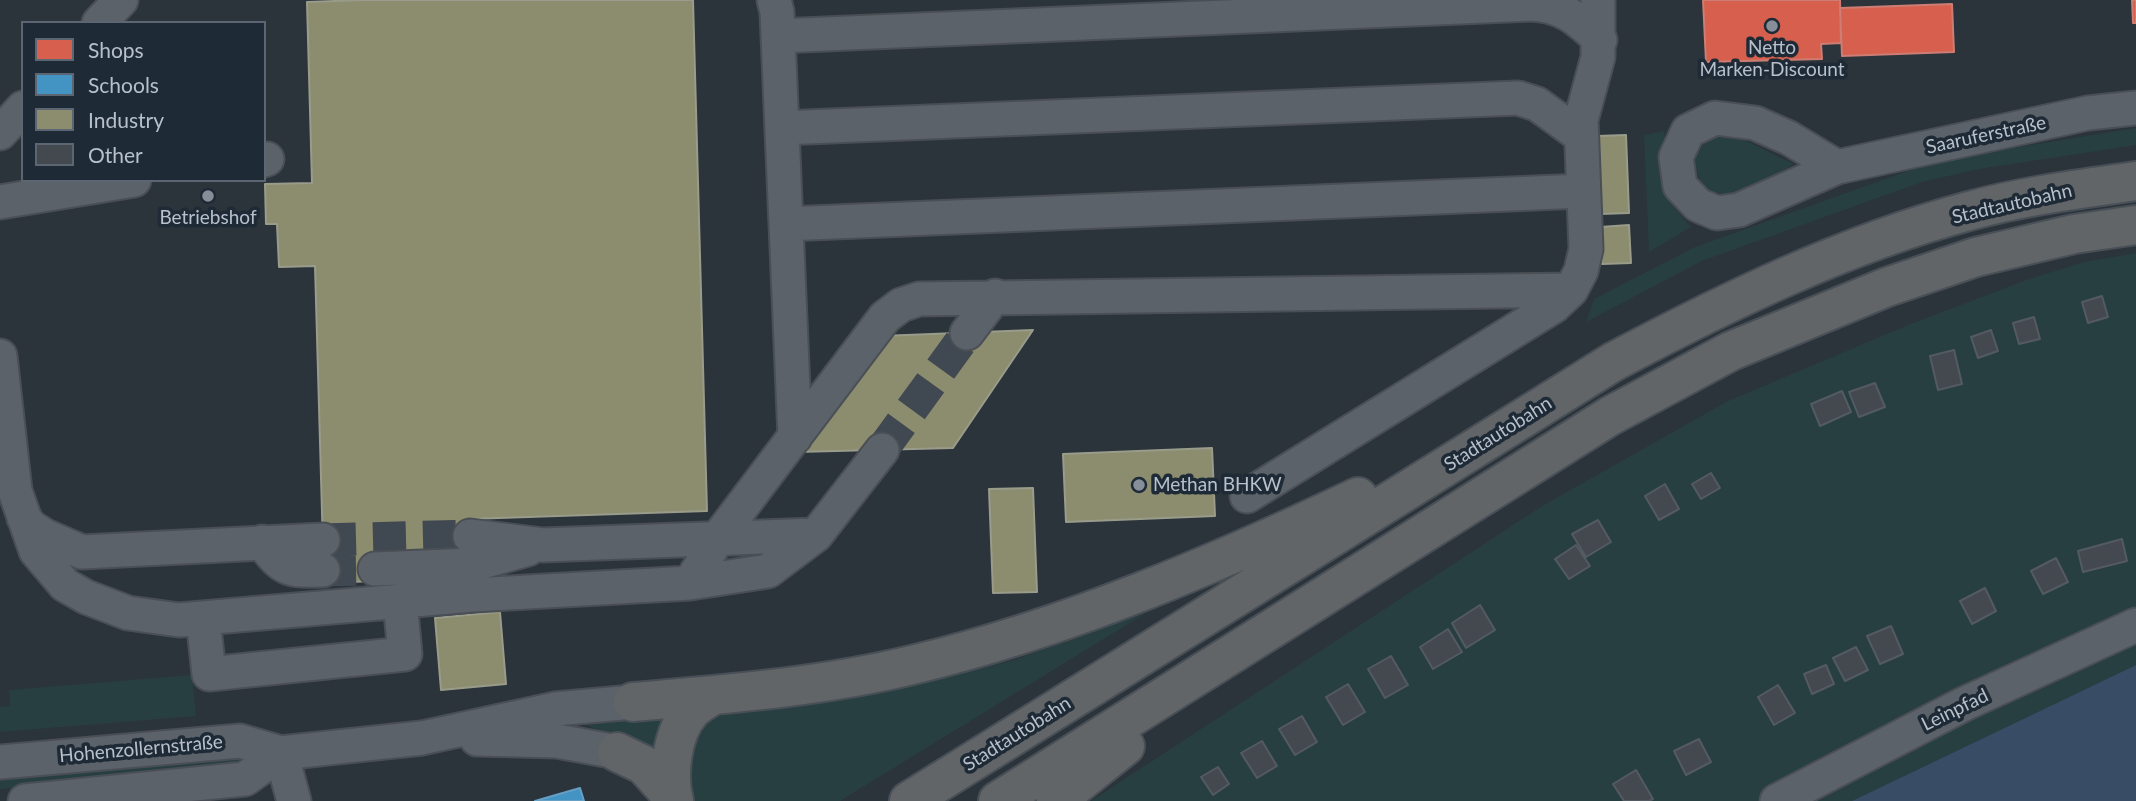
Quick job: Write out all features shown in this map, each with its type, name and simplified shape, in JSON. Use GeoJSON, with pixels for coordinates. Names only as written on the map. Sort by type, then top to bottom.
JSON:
{"type":"FeatureCollection","features":[{"type":"Feature","properties":{"kind":"highway","name":"Stadtautobahn"},"geometry":{"type":"LineString","coordinates":[[909,801],[1613,362],[1710,311],[1861,247],[1969,211],[2071,190],[2136,181]]}},
{"type":"Feature","properties":{"kind":"highway"},"geometry":{"type":"LineString","coordinates":[[998,801],[1611,416],[1731,351],[1887,287],[1976,257],[2074,234],[2136,225]]}},
{"type":"Feature","properties":{"kind":"highway"},"geometry":{"type":"LineString","coordinates":[[633,702],[812,683],[910,665],[1039,631],[1164,583],[1286,531],[1527,416]]}},
{"type":"Feature","properties":{"kind":"highway"},"geometry":{"type":"LineString","coordinates":[[1056,801],[1281,623]]}},
{"type":"Feature","properties":{"kind":"highway"},"geometry":{"type":"LineString","coordinates":[[673,798],[672,759],[681,728],[691,711],[713,695]]}},
{"type":"Feature","properties":{"kind":"highway"},"geometry":{"type":"LineString","coordinates":[[617,752],[644,765],[673,798]]}},
{"type":"Feature","properties":{"kind":"street"},"geometry":{"type":"LineString","coordinates":[[101,21],[121,0]]}},
{"type":"Feature","properties":{"kind":"street"},"geometry":{"type":"LineString","coordinates":[[774,0],[778,36],[794,437]]}},
{"type":"Feature","properties":{"kind":"street"},"geometry":{"type":"LineString","coordinates":[[1247,496],[1554,306],[1571,290],[1581,271],[1586,249],[1581,120],[1595,78],[1600,40],[1598,0]]}},
{"type":"Feature","properties":{"kind":"street"},"geometry":{"type":"LineString","coordinates":[[778,36],[1549,4],[1565,10],[1600,40]]}},
{"type":"Feature","properties":{"kind":"street"},"geometry":{"type":"LineString","coordinates":[[782,128],[1518,99],[1538,104],[1581,136]]}},
{"type":"Feature","properties":{"kind":"street","name":"Saaruferstraße"},"geometry":{"type":"LineString","coordinates":[[1837,167],[2088,113],[2136,108]]}},
{"type":"Feature","properties":{"kind":"street"},"geometry":{"type":"LineString","coordinates":[[0,133],[21,110]]}},
{"type":"Feature","properties":{"kind":"street"},"geometry":{"type":"LineString","coordinates":[[0,202],[122,182]]}},
{"type":"Feature","properties":{"kind":"street"},"geometry":{"type":"LineString","coordinates":[[786,224],[1583,191]]}},
{"type":"Feature","properties":{"kind":"street"},"geometry":{"type":"LineString","coordinates":[[690,583],[718,538],[885,317],[901,305],[919,299],[1571,290]]}},
{"type":"Feature","properties":{"kind":"street"},"geometry":{"type":"LineString","coordinates":[[967,332],[995,296]]}},
{"type":"Feature","properties":{"kind":"street"},"geometry":{"type":"LineString","coordinates":[[0,356],[15,491],[36,551],[65,584],[86,597],[128,613],[179,620],[400,601],[690,583],[768,571],[816,536],[882,450]]}},
{"type":"Feature","properties":{"kind":"street"},"geometry":{"type":"LineString","coordinates":[[21,513],[38,531],[82,552],[262,542],[323,555]]}},
{"type":"Feature","properties":{"kind":"street"},"geometry":{"type":"LineString","coordinates":[[470,536],[543,545],[816,536]]}},
{"type":"Feature","properties":{"kind":"street"},"geometry":{"type":"LineString","coordinates":[[375,569],[471,565],[543,545]]}},
{"type":"Feature","properties":{"kind":"street"},"geometry":{"type":"LineString","coordinates":[[203,618],[209,674],[405,654],[400,601]]}},
{"type":"Feature","properties":{"kind":"street","name":"Leinpfad"},"geometry":{"type":"LineString","coordinates":[[1777,801],[1964,705],[2136,625]]}},
{"type":"Feature","properties":{"kind":"street","name":"Hohenzollernstraße"},"geometry":{"type":"LineString","coordinates":[[0,762],[240,741],[281,753],[422,738],[555,709],[633,702]]}},
{"type":"Feature","properties":{"kind":"street","name":"Hohenzollernstraße"},"geometry":{"type":"LineString","coordinates":[[422,738],[557,740],[617,752]]}},
{"type":"Feature","properties":{"kind":"street"},"geometry":{"type":"LineString","coordinates":[[281,753],[294,801]]}},
{"type":"Feature","properties":{"kind":"street","name":"Hohenzollernstraße"},"geometry":{"type":"LineString","coordinates":[[25,801],[244,779],[281,753]]}},
{"type":"Feature","properties":{"kind":"green space"},"geometry":{"type":"Polygon","coordinates":[[[2136,128],[2136,145],[1979,169],[1922,182],[1702,261],[1586,322],[1594,299],[1695,247],[1916,168],[1975,154],[2136,128]]]}},
{"type":"Feature","properties":{"kind":"green space"},"geometry":{"type":"Polygon","coordinates":[[[1665,131],[1661,162],[1662,184],[1671,203],[1691,227],[1649,252],[1644,135],[1665,131]]]}},
{"type":"Feature","properties":{"kind":"green space"},"geometry":{"type":"Polygon","coordinates":[[[1710,136],[1736,136],[1794,164],[1748,188],[1732,193],[1718,193],[1706,188],[1698,176],[1695,154],[1710,136]]]}},
{"type":"Feature","properties":{"kind":"green space"},"geometry":{"type":"Polygon","coordinates":[[[2136,253],[2136,665],[1852,801],[1091,801],[1542,506],[1728,401],[1908,325],[2029,279],[2084,262],[2136,253]]]}},
{"type":"Feature","properties":{"kind":"green space"},"geometry":{"type":"Polygon","coordinates":[[[1146,613],[840,801],[695,801],[690,783],[694,742],[706,724],[729,712],[915,683],[1011,661],[1146,613]]]}},
{"type":"Feature","properties":{"kind":"green space"},"geometry":{"type":"Polygon","coordinates":[[[192,675],[196,716],[0,732],[0,707],[10,706],[9,690],[192,675]]]}},
{"type":"Feature","properties":{"kind":"green space"},"geometry":{"type":"Polygon","coordinates":[[[658,716],[664,719],[657,755],[588,726],[591,722],[658,716]]]}},
{"type":"Feature","properties":{"kind":"green space"},"geometry":{"type":"Polygon","coordinates":[[[242,757],[243,766],[0,789],[0,777],[242,757]]]}},
{"type":"Feature","properties":{"kind":"water"},"geometry":{"type":"Polygon","coordinates":[[[2136,665],[2136,801],[1852,801],[2136,665]]]}},
{"type":"Feature","properties":{"kind":"building: Shops","name":"Netto Marken-Discount"},"geometry":{"type":"Polygon","coordinates":[[[1703,0],[1840,0],[1841,43],[1821,44],[1822,59],[1706,62],[1703,0]]]}},
{"type":"Feature","properties":{"kind":"building: Shops"},"geometry":{"type":"Polygon","coordinates":[[[2132,0],[2136,0],[2136,23],[2133,23],[2132,0]]]}},
{"type":"Feature","properties":{"kind":"building: Shops"},"geometry":{"type":"Polygon","coordinates":[[[1952,4],[1954,52],[1842,56],[1840,8],[1952,4]]]}},
{"type":"Feature","properties":{"kind":"building: Schools"},"geometry":{"type":"Polygon","coordinates":[[[580,788],[584,801],[535,801],[580,788]]]}},
{"type":"Feature","properties":{"kind":"building: Industry"},"geometry":{"type":"Polygon","coordinates":[[[693,0],[707,511],[469,519],[470,552],[375,581],[324,583],[315,266],[279,267],[277,224],[266,224],[265,184],[312,183],[307,2],[693,0]]]}},
{"type":"Feature","properties":{"kind":"building: Industry"},"geometry":{"type":"Polygon","coordinates":[[[1626,135],[1629,213],[1600,214],[1597,136],[1626,135]]]}},
{"type":"Feature","properties":{"kind":"building: Industry"},"geometry":{"type":"Polygon","coordinates":[[[1629,225],[1631,263],[1602,264],[1600,227],[1629,225]]]}},
{"type":"Feature","properties":{"kind":"building: Industry"},"geometry":{"type":"Polygon","coordinates":[[[1033,330],[953,448],[797,452],[881,336],[1033,330]]]}},
{"type":"Feature","properties":{"kind":"building: Industry","name":"Methan BHKW"},"geometry":{"type":"Polygon","coordinates":[[[1212,448],[1215,516],[1066,522],[1063,454],[1212,448]]]}},
{"type":"Feature","properties":{"kind":"building: Industry"},"geometry":{"type":"Polygon","coordinates":[[[1033,488],[1037,592],[993,593],[989,489],[1033,488]]]}},
{"type":"Feature","properties":{"kind":"building: Industry"},"geometry":{"type":"Polygon","coordinates":[[[500,612],[506,684],[441,690],[435,618],[500,612]]]}},
{"type":"Feature","properties":{"kind":"building: Other"},"geometry":{"type":"Polygon","coordinates":[[[2102,296],[2108,317],[2088,323],[2082,302],[2102,296]]]}},
{"type":"Feature","properties":{"kind":"building: Other"},"geometry":{"type":"Polygon","coordinates":[[[2034,317],[2040,339],[2019,344],[2013,323],[2034,317]]]}},
{"type":"Feature","properties":{"kind":"building: Other"},"geometry":{"type":"Polygon","coordinates":[[[1991,330],[1998,351],[1978,358],[1971,337],[1991,330]]]}},
{"type":"Feature","properties":{"kind":"building: Other"},"geometry":{"type":"Polygon","coordinates":[[[1954,350],[1962,384],[1938,390],[1930,356],[1954,350]]]}},
{"type":"Feature","properties":{"kind":"building: Other"},"geometry":{"type":"Polygon","coordinates":[[[1875,383],[1885,407],[1859,417],[1849,392],[1875,383]]]}},
{"type":"Feature","properties":{"kind":"building: Other"},"geometry":{"type":"Polygon","coordinates":[[[1842,391],[1851,412],[1820,426],[1811,404],[1842,391]]]}},
{"type":"Feature","properties":{"kind":"building: Other"},"geometry":{"type":"Polygon","coordinates":[[[1711,473],[1720,488],[1701,499],[1692,484],[1711,473]]]}},
{"type":"Feature","properties":{"kind":"building: Other"},"geometry":{"type":"Polygon","coordinates":[[[1665,484],[1679,509],[1659,520],[1645,496],[1665,484]]]}},
{"type":"Feature","properties":{"kind":"building: Other"},"geometry":{"type":"Polygon","coordinates":[[[1598,520],[1611,542],[1586,557],[1572,534],[1598,520]]]}},
{"type":"Feature","properties":{"kind":"building: Other"},"geometry":{"type":"Polygon","coordinates":[[[2122,539],[2127,561],[2083,572],[2078,551],[2122,539]]]}},
{"type":"Feature","properties":{"kind":"building: Other"},"geometry":{"type":"Polygon","coordinates":[[[1576,545],[1590,566],[1569,579],[1555,559],[1576,545]]]}},
{"type":"Feature","properties":{"kind":"building: Other"},"geometry":{"type":"Polygon","coordinates":[[[2056,558],[2068,582],[2043,594],[2031,571],[2056,558]]]}},
{"type":"Feature","properties":{"kind":"building: Other"},"geometry":{"type":"Polygon","coordinates":[[[1985,588],[1996,611],[1972,624],[1960,601],[1985,588]]]}},
{"type":"Feature","properties":{"kind":"building: Other"},"geometry":{"type":"Polygon","coordinates":[[[1480,605],[1495,630],[1466,648],[1452,623],[1480,605]]]}},
{"type":"Feature","properties":{"kind":"building: Other"},"geometry":{"type":"Polygon","coordinates":[[[1891,626],[1903,654],[1880,664],[1867,636],[1891,626]]]}},
{"type":"Feature","properties":{"kind":"building: Other"},"geometry":{"type":"Polygon","coordinates":[[[1448,629],[1462,652],[1433,669],[1420,647],[1448,629]]]}},
{"type":"Feature","properties":{"kind":"building: Other"},"geometry":{"type":"Polygon","coordinates":[[[1856,647],[1868,670],[1845,681],[1833,658],[1856,647]]]}},
{"type":"Feature","properties":{"kind":"building: Other"},"geometry":{"type":"Polygon","coordinates":[[[1391,656],[1408,685],[1385,698],[1368,669],[1391,656]]]}},
{"type":"Feature","properties":{"kind":"building: Other"},"geometry":{"type":"Polygon","coordinates":[[[1826,665],[1834,684],[1812,694],[1804,674],[1826,665]]]}},
{"type":"Feature","properties":{"kind":"building: Other"},"geometry":{"type":"Polygon","coordinates":[[[1348,684],[1365,712],[1343,725],[1326,697],[1348,684]]]}},
{"type":"Feature","properties":{"kind":"building: Other"},"geometry":{"type":"Polygon","coordinates":[[[1778,685],[1795,713],[1774,725],[1758,697],[1778,685]]]}},
{"type":"Feature","properties":{"kind":"building: Other"},"geometry":{"type":"Polygon","coordinates":[[[1302,716],[1317,742],[1295,755],[1279,729],[1302,716]]]}},
{"type":"Feature","properties":{"kind":"building: Other"},"geometry":{"type":"Polygon","coordinates":[[[1699,739],[1711,762],[1686,775],[1674,751],[1699,739]]]}},
{"type":"Feature","properties":{"kind":"building: Other"},"geometry":{"type":"Polygon","coordinates":[[[1262,741],[1277,766],[1257,778],[1241,753],[1262,741]]]}},
{"type":"Feature","properties":{"kind":"building: Other"},"geometry":{"type":"Polygon","coordinates":[[[1218,767],[1229,784],[1213,795],[1201,777],[1218,767]]]}},
{"type":"Feature","properties":{"kind":"building: Other"},"geometry":{"type":"Polygon","coordinates":[[[1636,770],[1653,799],[1649,801],[1624,801],[1613,784],[1636,770]]]}},
{"type":"Feature","properties":{"kind":"tunnel"},"geometry":{"type":"LineString","coordinates":[[882,450],[967,333]]}},
{"type":"Feature","properties":{"kind":"tunnel"},"geometry":{"type":"LineString","coordinates":[[323,540],[470,536]]}},
{"type":"Feature","properties":{"kind":"tunnel"},"geometry":{"type":"LineString","coordinates":[[323,570],[375,569]]}},
{"type":"Feature","properties":{"kind":"place","name":"Netto Marken-Discount"},"geometry":{"type":"Point","coordinates":[1772,26]}},
{"type":"Feature","properties":{"kind":"place","name":"Betriebshof"},"geometry":{"type":"Point","coordinates":[208,196]}},
{"type":"Feature","properties":{"kind":"place","name":"Methan BHKW"},"geometry":{"type":"Point","coordinates":[1139,485]}}]}
